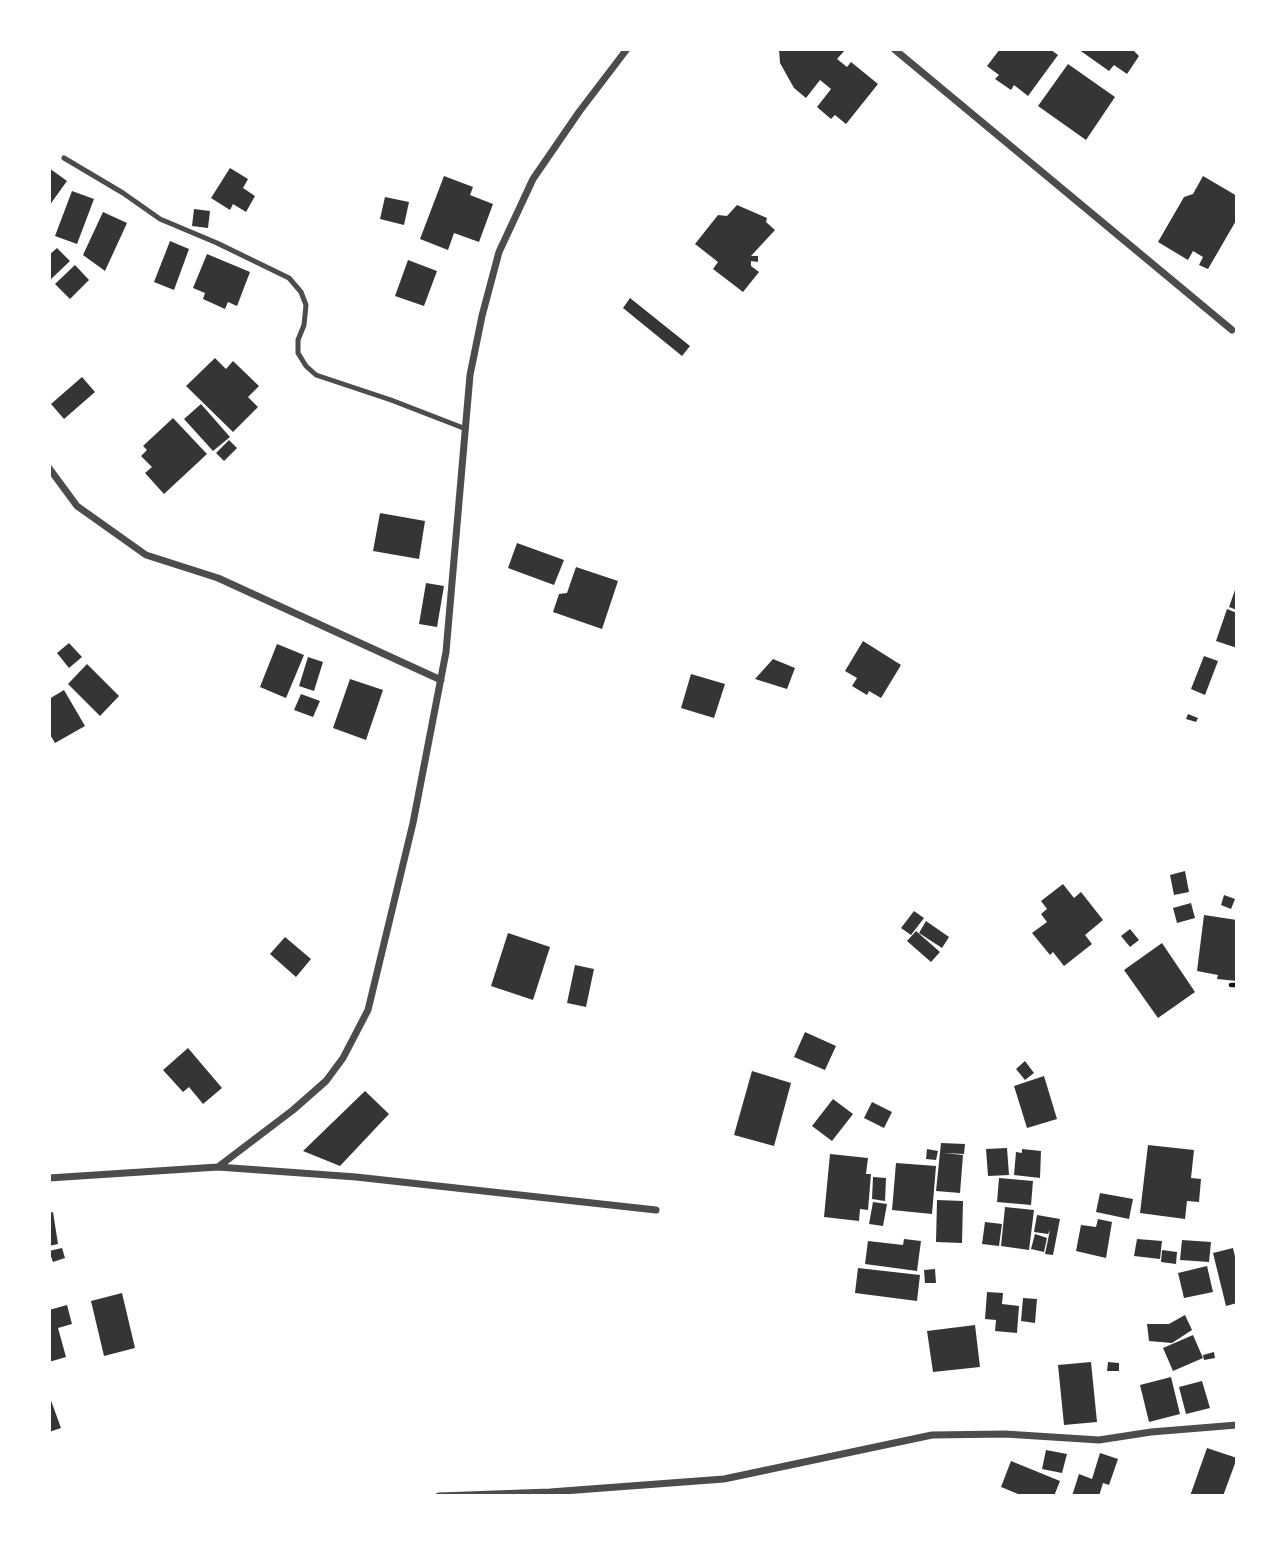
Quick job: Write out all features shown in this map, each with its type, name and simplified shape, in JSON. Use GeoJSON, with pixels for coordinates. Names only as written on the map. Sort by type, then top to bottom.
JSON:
{"type":"FeatureCollection","features":[{"type":"Feature","properties":{"kind":"street"},"geometry":{"type":"LineString","coordinates":[[218,1167],[326,1082],[343,1058],[368,1010],[413,823],[446,652],[470,375],[499,252],[533,179],[627,49]]}},
{"type":"Feature","properties":{"kind":"street"},"geometry":{"type":"LineString","coordinates":[[894,49],[1232,330]]}},
{"type":"Feature","properties":{"kind":"street"},"geometry":{"type":"LineString","coordinates":[[49,468],[76,506],[146,555],[218,578],[441,680]]}},
{"type":"Feature","properties":{"kind":"street"},"geometry":{"type":"LineString","coordinates":[[49,1178],[218,1167],[356,1177],[656,1210]]}},
{"type":"Feature","properties":{"kind":"street"},"geometry":{"type":"LineString","coordinates":[[439,1496],[550,1492],[724,1479],[932,1435],[1005,1434],[1099,1440],[1152,1432],[1237,1425]]}},
{"type":"Feature","properties":{"kind":"lane"},"geometry":{"type":"LineString","coordinates":[[64,158],[123,193],[160,219],[289,278],[301,292],[306,305],[304,325],[298,340],[298,353],[316,375],[466,429]]}},
{"type":"Feature","properties":{"kind":"building"},"geometry":{"type":"Polygon","coordinates":[[[779,49],[846,49],[837,59],[847,67],[851,62],[878,84],[846,124],[835,115],[831,119],[817,107],[831,89],[820,80],[806,98],[794,88],[780,63],[779,49]]]}},
{"type":"Feature","properties":{"kind":"building"},"geometry":{"type":"Polygon","coordinates":[[[1000,49],[1050,49],[1058,55],[1028,96],[1014,85],[1011,90],[995,79],[999,75],[987,66],[1000,49]]]}},
{"type":"Feature","properties":{"kind":"building"},"geometry":{"type":"Polygon","coordinates":[[[1078,49],[1136,49],[1134,51],[1139,56],[1127,74],[1114,65],[1109,71],[1078,49]]]}},
{"type":"Feature","properties":{"kind":"building"},"geometry":{"type":"Polygon","coordinates":[[[1068,64],[1115,97],[1086,140],[1038,106],[1068,64]]]}},
{"type":"Feature","properties":{"kind":"building"},"geometry":{"type":"Polygon","coordinates":[[[49,168],[67,181],[49,206],[49,168]]]}},
{"type":"Feature","properties":{"kind":"building"},"geometry":{"type":"Polygon","coordinates":[[[230,168],[248,179],[243,188],[255,196],[246,212],[233,204],[230,210],[211,198],[230,168]]]}},
{"type":"Feature","properties":{"kind":"building"},"geometry":{"type":"Polygon","coordinates":[[[444,176],[473,187],[470,195],[493,204],[479,242],[454,233],[448,250],[420,239],[444,176]]]}},
{"type":"Feature","properties":{"kind":"building"},"geometry":{"type":"Polygon","coordinates":[[[1203,176],[1237,196],[1237,219],[1208,269],[1199,265],[1203,257],[1193,251],[1188,260],[1158,242],[1184,197],[1193,194],[1203,176]]]}},
{"type":"Feature","properties":{"kind":"building"},"geometry":{"type":"Polygon","coordinates":[[[72,191],[94,199],[77,244],[55,236],[72,191]]]}},
{"type":"Feature","properties":{"kind":"building"},"geometry":{"type":"Polygon","coordinates":[[[385,197],[409,202],[404,225],[380,219],[385,197]]]}},
{"type":"Feature","properties":{"kind":"building"},"geometry":{"type":"Polygon","coordinates":[[[737,205],[767,218],[766,222],[775,230],[751,256],[758,256],[758,262],[751,261],[751,266],[759,272],[743,292],[713,269],[718,262],[695,244],[718,215],[727,216],[737,205]]]}},
{"type":"Feature","properties":{"kind":"building"},"geometry":{"type":"Polygon","coordinates":[[[194,209],[210,211],[208,228],[192,226],[194,209]]]}},
{"type":"Feature","properties":{"kind":"building"},"geometry":{"type":"Polygon","coordinates":[[[103,212],[127,223],[105,271],[83,255],[103,212]]]}},
{"type":"Feature","properties":{"kind":"building"},"geometry":{"type":"Polygon","coordinates":[[[170,241],[189,249],[174,290],[154,282],[170,241]]]}},
{"type":"Feature","properties":{"kind":"building"},"geometry":{"type":"Polygon","coordinates":[[[57,248],[70,261],[49,281],[49,255],[57,248]]]}},
{"type":"Feature","properties":{"kind":"building"},"geometry":{"type":"Polygon","coordinates":[[[207,254],[250,272],[237,306],[228,302],[225,309],[203,299],[205,293],[193,288],[207,254]]]}},
{"type":"Feature","properties":{"kind":"building"},"geometry":{"type":"Polygon","coordinates":[[[408,260],[437,271],[424,306],[395,296],[408,260]]]}},
{"type":"Feature","properties":{"kind":"building"},"geometry":{"type":"Polygon","coordinates":[[[75,265],[89,280],[70,299],[55,284],[75,265]]]}},
{"type":"Feature","properties":{"kind":"building"},"geometry":{"type":"Polygon","coordinates":[[[630,298],[690,346],[682,356],[623,308],[630,298]]]}},
{"type":"Feature","properties":{"kind":"building"},"geometry":{"type":"Polygon","coordinates":[[[215,358],[226,369],[233,361],[259,386],[248,397],[258,407],[233,432],[186,386],[215,358]]]}},
{"type":"Feature","properties":{"kind":"building"},"geometry":{"type":"Polygon","coordinates":[[[82,377],[95,392],[64,419],[51,404],[82,377]]]}},
{"type":"Feature","properties":{"kind":"building"},"geometry":{"type":"Polygon","coordinates":[[[201,404],[230,437],[213,451],[184,419],[201,404]]]}},
{"type":"Feature","properties":{"kind":"building"},"geometry":{"type":"Polygon","coordinates":[[[173,418],[207,454],[164,494],[145,473],[152,467],[141,456],[147,450],[143,446],[173,418]]]}},
{"type":"Feature","properties":{"kind":"building"},"geometry":{"type":"Polygon","coordinates":[[[229,440],[237,448],[224,461],[216,453],[229,440]]]}},
{"type":"Feature","properties":{"kind":"building"},"geometry":{"type":"Polygon","coordinates":[[[380,513],[425,521],[419,559],[373,551],[380,513]]]}},
{"type":"Feature","properties":{"kind":"building"},"geometry":{"type":"Polygon","coordinates":[[[517,543],[564,560],[554,585],[508,568],[517,543]]]}},
{"type":"Feature","properties":{"kind":"building"},"geometry":{"type":"Polygon","coordinates":[[[576,567],[618,581],[602,629],[553,612],[559,594],[567,593],[576,567]]]}},
{"type":"Feature","properties":{"kind":"building"},"geometry":{"type":"Polygon","coordinates":[[[426,583],[444,586],[437,627],[419,624],[426,583]]]}},
{"type":"Feature","properties":{"kind":"building"},"geometry":{"type":"Polygon","coordinates":[[[1235,590],[1237,591],[1237,610],[1229,607],[1235,590]]]}},
{"type":"Feature","properties":{"kind":"building"},"geometry":{"type":"Polygon","coordinates":[[[1227,609],[1237,613],[1237,648],[1216,641],[1227,609]]]}},
{"type":"Feature","properties":{"kind":"building"},"geometry":{"type":"Polygon","coordinates":[[[863,641],[901,665],[881,698],[869,691],[867,695],[852,686],[857,678],[845,671],[863,641]]]}},
{"type":"Feature","properties":{"kind":"building"},"geometry":{"type":"Polygon","coordinates":[[[69,643],[82,657],[69,668],[57,653],[69,643]]]}},
{"type":"Feature","properties":{"kind":"building"},"geometry":{"type":"Polygon","coordinates":[[[277,644],[304,655],[286,698],[260,687],[277,644]]]}},
{"type":"Feature","properties":{"kind":"building"},"geometry":{"type":"Polygon","coordinates":[[[1204,656],[1218,661],[1205,695],[1191,689],[1204,656]]]}},
{"type":"Feature","properties":{"kind":"building"},"geometry":{"type":"Polygon","coordinates":[[[308,657],[323,662],[314,691],[299,686],[308,657]]]}},
{"type":"Feature","properties":{"kind":"building"},"geometry":{"type":"Polygon","coordinates":[[[773,659],[795,668],[787,689],[755,679],[773,659]]]}},
{"type":"Feature","properties":{"kind":"building"},"geometry":{"type":"Polygon","coordinates":[[[87,664],[119,696],[100,716],[68,684],[87,664]]]}},
{"type":"Feature","properties":{"kind":"building"},"geometry":{"type":"Polygon","coordinates":[[[691,674],[725,684],[714,718],[681,708],[691,674]]]}},
{"type":"Feature","properties":{"kind":"building"},"geometry":{"type":"Polygon","coordinates":[[[350,679],[383,690],[366,740],[333,728],[350,679]]]}},
{"type":"Feature","properties":{"kind":"building"},"geometry":{"type":"Polygon","coordinates":[[[64,690],[85,726],[55,743],[49,733],[49,699],[64,690]]]}},
{"type":"Feature","properties":{"kind":"building"},"geometry":{"type":"Polygon","coordinates":[[[301,694],[320,701],[313,717],[294,710],[301,694]]]}},
{"type":"Feature","properties":{"kind":"building"},"geometry":{"type":"Polygon","coordinates":[[[1188,714],[1198,718],[1196,722],[1186,719],[1188,714]]]}},
{"type":"Feature","properties":{"kind":"building"},"geometry":{"type":"Polygon","coordinates":[[[1185,871],[1189,892],[1174,895],[1170,875],[1185,871]]]}},
{"type":"Feature","properties":{"kind":"building"},"geometry":{"type":"Polygon","coordinates":[[[1063,884],[1074,898],[1081,892],[1103,920],[1085,935],[1092,944],[1064,966],[1053,952],[1050,955],[1032,933],[1047,922],[1041,914],[1047,909],[1041,901],[1063,884]]]}},
{"type":"Feature","properties":{"kind":"building"},"geometry":{"type":"Polygon","coordinates":[[[1224,895],[1235,899],[1231,909],[1221,905],[1224,895]]]}},
{"type":"Feature","properties":{"kind":"building"},"geometry":{"type":"Polygon","coordinates":[[[1191,903],[1195,918],[1177,923],[1173,908],[1191,903]]]}},
{"type":"Feature","properties":{"kind":"building"},"geometry":{"type":"Polygon","coordinates":[[[914,911],[924,918],[911,935],[901,928],[914,911]]]}},
{"type":"Feature","properties":{"kind":"building"},"geometry":{"type":"Polygon","coordinates":[[[1204,915],[1237,920],[1237,981],[1217,979],[1218,975],[1197,971],[1204,915]]]}},
{"type":"Feature","properties":{"kind":"building"},"geometry":{"type":"Polygon","coordinates":[[[926,921],[949,937],[942,948],[919,933],[926,921]]]}},
{"type":"Feature","properties":{"kind":"building"},"geometry":{"type":"Polygon","coordinates":[[[1130,929],[1139,940],[1130,947],[1121,936],[1130,929]]]}},
{"type":"Feature","properties":{"kind":"building"},"geometry":{"type":"Polygon","coordinates":[[[916,931],[940,952],[931,962],[907,941],[916,931]]]}},
{"type":"Feature","properties":{"kind":"building"},"geometry":{"type":"Polygon","coordinates":[[[508,933],[550,947],[533,1000],[491,986],[508,933]]]}},
{"type":"Feature","properties":{"kind":"building"},"geometry":{"type":"Polygon","coordinates":[[[285,937],[311,959],[296,977],[270,954],[285,937]]]}},
{"type":"Feature","properties":{"kind":"building"},"geometry":{"type":"Polygon","coordinates":[[[1162,943],[1195,992],[1158,1018],[1124,970],[1162,943]]]}},
{"type":"Feature","properties":{"kind":"building"},"geometry":{"type":"Polygon","coordinates":[[[575,965],[594,969],[586,1007],[567,1003],[575,965]]]}},
{"type":"Feature","properties":{"kind":"building"},"geometry":{"type":"Polygon","coordinates":[[[805,1032],[836,1046],[825,1070],[794,1057],[805,1032]]]}},
{"type":"Feature","properties":{"kind":"building"},"geometry":{"type":"Polygon","coordinates":[[[188,1048],[222,1088],[203,1104],[189,1087],[183,1092],[163,1070],[188,1048]]]}},
{"type":"Feature","properties":{"kind":"building"},"geometry":{"type":"Polygon","coordinates":[[[1025,1061],[1034,1073],[1025,1080],[1016,1069],[1025,1061]]]}},
{"type":"Feature","properties":{"kind":"building"},"geometry":{"type":"Polygon","coordinates":[[[752,1071],[791,1083],[774,1146],[734,1135],[752,1071]]]}},
{"type":"Feature","properties":{"kind":"building"},"geometry":{"type":"Polygon","coordinates":[[[1044,1076],[1057,1119],[1027,1128],[1014,1086],[1044,1076]]]}},
{"type":"Feature","properties":{"kind":"building"},"geometry":{"type":"Polygon","coordinates":[[[365,1091],[389,1114],[340,1166],[303,1151],[365,1091]]]}},
{"type":"Feature","properties":{"kind":"building"},"geometry":{"type":"Polygon","coordinates":[[[833,1099],[853,1114],[832,1141],[812,1126],[833,1099]]]}},
{"type":"Feature","properties":{"kind":"building"},"geometry":{"type":"Polygon","coordinates":[[[872,1102],[892,1112],[884,1128],[864,1118],[872,1102]]]}},
{"type":"Feature","properties":{"kind":"building"},"geometry":{"type":"Polygon","coordinates":[[[941,1143],[965,1144],[964,1154],[944,1153],[963,1155],[960,1193],[936,1191],[941,1143]]]}},
{"type":"Feature","properties":{"kind":"building"},"geometry":{"type":"Polygon","coordinates":[[[1148,1145],[1194,1150],[1191,1178],[1201,1179],[1199,1202],[1187,1201],[1185,1219],[1140,1213],[1148,1145]]]}},
{"type":"Feature","properties":{"kind":"building"},"geometry":{"type":"Polygon","coordinates":[[[1007,1148],[1009,1175],[988,1176],[986,1149],[1007,1148]]]}},
{"type":"Feature","properties":{"kind":"building"},"geometry":{"type":"Polygon","coordinates":[[[927,1149],[938,1151],[936,1160],[926,1159],[927,1149]]]}},
{"type":"Feature","properties":{"kind":"building"},"geometry":{"type":"Polygon","coordinates":[[[1022,1149],[1041,1151],[1040,1178],[1014,1175],[1016,1152],[1022,1153],[1022,1149]]]}},
{"type":"Feature","properties":{"kind":"building"},"geometry":{"type":"Polygon","coordinates":[[[830,1154],[868,1158],[866,1174],[871,1174],[868,1210],[860,1209],[859,1221],[824,1217],[830,1154]]]}},
{"type":"Feature","properties":{"kind":"building"},"geometry":{"type":"Polygon","coordinates":[[[896,1163],[936,1166],[932,1214],[892,1210],[896,1163]]]}},
{"type":"Feature","properties":{"kind":"building"},"geometry":{"type":"Polygon","coordinates":[[[873,1177],[886,1178],[885,1201],[872,1199],[873,1177]]]}},
{"type":"Feature","properties":{"kind":"building"},"geometry":{"type":"Polygon","coordinates":[[[999,1178],[1033,1181],[1031,1205],[997,1202],[999,1178]]]}},
{"type":"Feature","properties":{"kind":"building"},"geometry":{"type":"Polygon","coordinates":[[[1100,1193],[1133,1199],[1129,1219],[1096,1212],[1100,1193]]]}},
{"type":"Feature","properties":{"kind":"building"},"geometry":{"type":"Polygon","coordinates":[[[937,1200],[963,1201],[962,1243],[936,1242],[937,1200]]]}},
{"type":"Feature","properties":{"kind":"building"},"geometry":{"type":"Polygon","coordinates":[[[873,1202],[887,1204],[883,1226],[869,1224],[873,1202]]]}},
{"type":"Feature","properties":{"kind":"building"},"geometry":{"type":"Polygon","coordinates":[[[1005,1207],[1034,1210],[1029,1250],[1001,1246],[1005,1207]]]}},
{"type":"Feature","properties":{"kind":"building"},"geometry":{"type":"Polygon","coordinates":[[[53,1212],[58,1244],[49,1246],[49,1213],[53,1212]]]}},
{"type":"Feature","properties":{"kind":"building"},"geometry":{"type":"Polygon","coordinates":[[[1037,1215],[1060,1219],[1053,1255],[1045,1254],[1050,1230],[1048,1234],[1034,1232],[1037,1215]]]}},
{"type":"Feature","properties":{"kind":"building"},"geometry":{"type":"Polygon","coordinates":[[[1098,1219],[1112,1222],[1106,1258],[1076,1251],[1081,1225],[1096,1227],[1098,1219]]]}},
{"type":"Feature","properties":{"kind":"building"},"geometry":{"type":"Polygon","coordinates":[[[985,1222],[1002,1224],[999,1246],[982,1244],[985,1222]]]}},
{"type":"Feature","properties":{"kind":"building"},"geometry":{"type":"Polygon","coordinates":[[[1035,1234],[1047,1238],[1044,1252],[1031,1249],[1035,1234]]]}},
{"type":"Feature","properties":{"kind":"building"},"geometry":{"type":"Polygon","coordinates":[[[904,1239],[921,1241],[917,1271],[865,1264],[868,1241],[903,1245],[904,1239]]]}},
{"type":"Feature","properties":{"kind":"building"},"geometry":{"type":"Polygon","coordinates":[[[1137,1239],[1162,1241],[1160,1259],[1134,1256],[1137,1239]]]}},
{"type":"Feature","properties":{"kind":"building"},"geometry":{"type":"Polygon","coordinates":[[[1182,1240],[1211,1242],[1209,1262],[1180,1260],[1182,1240]]]}},
{"type":"Feature","properties":{"kind":"building"},"geometry":{"type":"Polygon","coordinates":[[[62,1248],[65,1258],[53,1262],[49,1251],[62,1248]]]}},
{"type":"Feature","properties":{"kind":"building"},"geometry":{"type":"Polygon","coordinates":[[[1233,1248],[1237,1265],[1237,1303],[1226,1306],[1213,1253],[1233,1248]]]}},
{"type":"Feature","properties":{"kind":"building"},"geometry":{"type":"Polygon","coordinates":[[[1162,1250],[1177,1252],[1176,1264],[1161,1262],[1162,1250]]]}},
{"type":"Feature","properties":{"kind":"building"},"geometry":{"type":"Polygon","coordinates":[[[1207,1266],[1213,1292],[1184,1298],[1178,1273],[1207,1266]]]}},
{"type":"Feature","properties":{"kind":"building"},"geometry":{"type":"Polygon","coordinates":[[[858,1268],[920,1275],[917,1301],[855,1293],[858,1268]]]}},
{"type":"Feature","properties":{"kind":"building"},"geometry":{"type":"Polygon","coordinates":[[[935,1269],[936,1283],[925,1283],[924,1270],[935,1269]]]}},
{"type":"Feature","properties":{"kind":"building"},"geometry":{"type":"Polygon","coordinates":[[[987,1292],[1003,1293],[1002,1304],[1019,1306],[1017,1333],[995,1331],[996,1320],[985,1319],[987,1292]]]}},
{"type":"Feature","properties":{"kind":"building"},"geometry":{"type":"Polygon","coordinates":[[[122,1293],[135,1348],[104,1356],[91,1301],[122,1293]]]}},
{"type":"Feature","properties":{"kind":"building"},"geometry":{"type":"Polygon","coordinates":[[[1023,1298],[1037,1299],[1035,1323],[1021,1321],[1023,1298]]]}},
{"type":"Feature","properties":{"kind":"building"},"geometry":{"type":"Polygon","coordinates":[[[67,1305],[72,1324],[58,1328],[66,1357],[49,1362],[49,1310],[67,1305]]]}},
{"type":"Feature","properties":{"kind":"building"},"geometry":{"type":"Polygon","coordinates":[[[1185,1315],[1192,1330],[1172,1343],[1149,1341],[1147,1324],[1169,1324],[1185,1315]]]}},
{"type":"Feature","properties":{"kind":"building"},"geometry":{"type":"Polygon","coordinates":[[[975,1325],[980,1367],[933,1372],[927,1331],[975,1325]]]}},
{"type":"Feature","properties":{"kind":"building"},"geometry":{"type":"Polygon","coordinates":[[[1193,1335],[1203,1358],[1173,1371],[1163,1348],[1193,1335]]]}},
{"type":"Feature","properties":{"kind":"building"},"geometry":{"type":"Polygon","coordinates":[[[1214,1352],[1215,1358],[1204,1360],[1203,1355],[1214,1352]]]}},
{"type":"Feature","properties":{"kind":"building"},"geometry":{"type":"Polygon","coordinates":[[[1091,1362],[1097,1422],[1064,1425],[1058,1365],[1091,1362]]]}},
{"type":"Feature","properties":{"kind":"building"},"geometry":{"type":"Polygon","coordinates":[[[1108,1362],[1119,1363],[1119,1371],[1107,1371],[1108,1362]]]}},
{"type":"Feature","properties":{"kind":"building"},"geometry":{"type":"Polygon","coordinates":[[[1171,1377],[1180,1414],[1149,1422],[1140,1385],[1171,1377]]]}},
{"type":"Feature","properties":{"kind":"building"},"geometry":{"type":"Polygon","coordinates":[[[1202,1381],[1210,1408],[1186,1414],[1179,1387],[1202,1381]]]}},
{"type":"Feature","properties":{"kind":"building"},"geometry":{"type":"Polygon","coordinates":[[[49,1395],[61,1428],[49,1432],[49,1395]]]}},
{"type":"Feature","properties":{"kind":"building"},"geometry":{"type":"Polygon","coordinates":[[[1207,1448],[1237,1458],[1223,1496],[1190,1496],[1207,1448]]]}},
{"type":"Feature","properties":{"kind":"building"},"geometry":{"type":"Polygon","coordinates":[[[1046,1450],[1067,1454],[1062,1473],[1042,1469],[1046,1450]]]}},
{"type":"Feature","properties":{"kind":"building"},"geometry":{"type":"Polygon","coordinates":[[[1100,1453],[1118,1459],[1109,1485],[1103,1483],[1099,1496],[1072,1496],[1079,1474],[1092,1479],[1100,1453]]]}},
{"type":"Feature","properties":{"kind":"building"},"geometry":{"type":"Polygon","coordinates":[[[1011,1461],[1060,1481],[1054,1496],[1023,1496],[1001,1487],[1011,1461]]]}}]}
